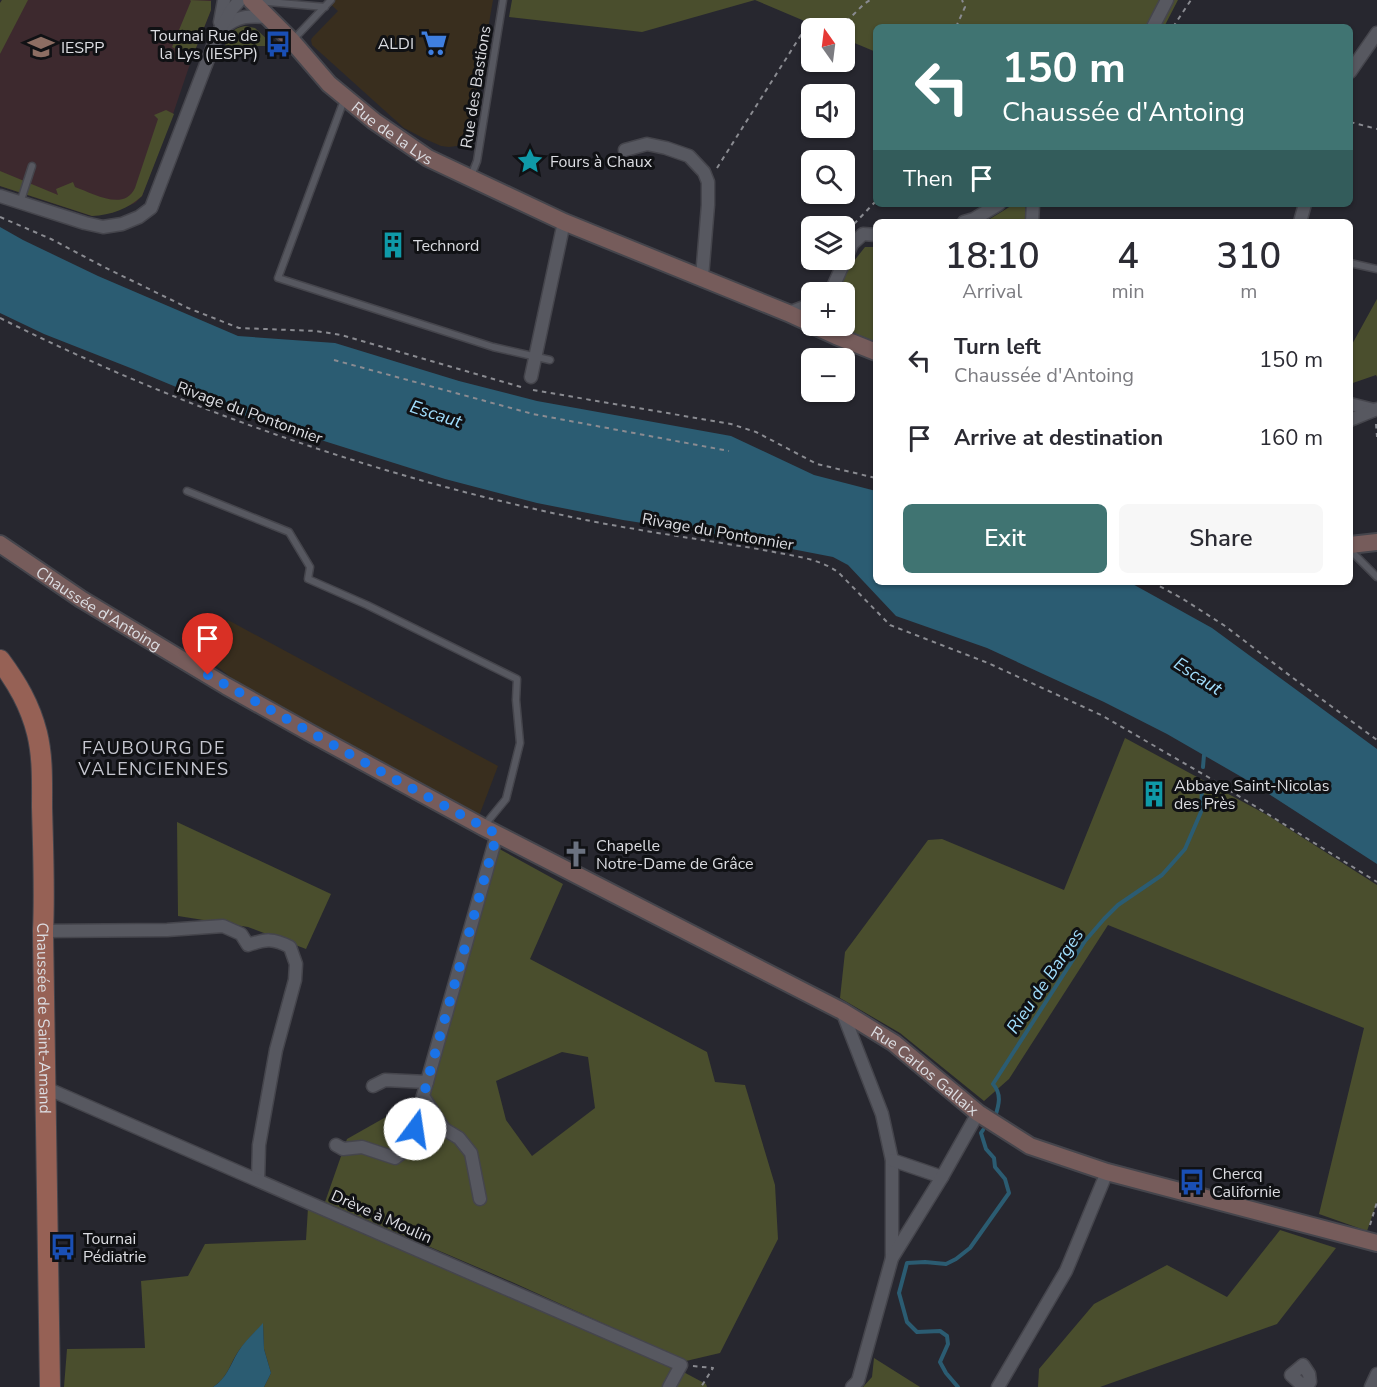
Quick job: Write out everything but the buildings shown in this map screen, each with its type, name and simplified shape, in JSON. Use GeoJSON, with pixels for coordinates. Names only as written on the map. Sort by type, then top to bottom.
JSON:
{"type":"FeatureCollection","features":[{"type":"Feature","properties":{"kind":"main road","name":"Rue de la Lys"},"geometry":{"type":"LineString","coordinates":[[252,0],[329,84],[374,121],[428,158],[564,222],[801,319]]}},
{"type":"Feature","properties":{"kind":"main road","name":"Rue de la Lys"},"geometry":{"type":"LineString","coordinates":[[846,336],[873,350]]}},
{"type":"Feature","properties":{"kind":"main road"},"geometry":{"type":"LineString","coordinates":[[1353,545],[1377,542]]}},
{"type":"Feature","properties":{"kind":"main road","name":"Chaussée d'Antoing"},"geometry":{"type":"LineString","coordinates":[[0,544],[81,599],[216,680],[490,831]]}},
{"type":"Feature","properties":{"kind":"main road","name":"Chaussée de Saint-Amand"},"geometry":{"type":"LineString","coordinates":[[0,660],[18,684],[28,705],[38,736],[41,766],[50,1387]]}},
{"type":"Feature","properties":{"kind":"main road","name":"Rue Carlos Gallaix"},"geometry":{"type":"LineString","coordinates":[[490,831],[842,1011],[894,1043],[978,1113],[1029,1146],[1107,1172],[1372,1242]]}},
{"type":"Feature","properties":{"kind":"street"},"geometry":{"type":"LineString","coordinates":[[218,33],[224,0]]}},
{"type":"Feature","properties":{"kind":"street"},"geometry":{"type":"LineString","coordinates":[[0,196],[85,223],[103,226],[122,224],[139,217],[151,208],[218,33],[240,0]]}},
{"type":"Feature","properties":{"kind":"street"},"geometry":{"type":"LineString","coordinates":[[1155,24],[1167,0]]}},
{"type":"Feature","properties":{"kind":"street"},"geometry":{"type":"LineString","coordinates":[[218,33],[239,18],[269,17]]}},
{"type":"Feature","properties":{"kind":"street"},"geometry":{"type":"LineString","coordinates":[[1353,68],[1377,33]]}},
{"type":"Feature","properties":{"kind":"street"},"geometry":{"type":"LineString","coordinates":[[625,150],[648,144],[666,148],[689,156],[704,172],[708,182],[708,205],[702,277]]}},
{"type":"Feature","properties":{"kind":"street"},"geometry":{"type":"LineString","coordinates":[[974,219],[994,207]]}},
{"type":"Feature","properties":{"kind":"street"},"geometry":{"type":"LineString","coordinates":[[531,377],[564,222]]}},
{"type":"Feature","properties":{"kind":"street"},"geometry":{"type":"LineString","coordinates":[[836,282],[852,244],[863,234],[873,235]]}},
{"type":"Feature","properties":{"kind":"street"},"geometry":{"type":"LineString","coordinates":[[788,313],[801,308]]}},
{"type":"Feature","properties":{"kind":"street"},"geometry":{"type":"LineString","coordinates":[[1353,405],[1376,410]]}},
{"type":"Feature","properties":{"kind":"street"},"geometry":{"type":"LineString","coordinates":[[1353,419],[1376,410]]}},
{"type":"Feature","properties":{"kind":"street"},"geometry":{"type":"LineString","coordinates":[[336,1145],[343,1149],[362,1147],[395,1158],[411,1146],[490,831]]}},
{"type":"Feature","properties":{"kind":"street"},"geometry":{"type":"LineString","coordinates":[[43,931],[167,930],[223,926],[241,934],[248,945],[263,940],[278,940],[290,947],[296,963],[296,980],[276,1050],[259,1145],[258,1180]]}},
{"type":"Feature","properties":{"kind":"street"},"geometry":{"type":"LineString","coordinates":[[842,1011],[882,1114],[892,1160],[892,1258],[858,1381],[852,1387]]}},
{"type":"Feature","properties":{"kind":"street"},"geometry":{"type":"LineString","coordinates":[[373,1086],[385,1080],[427,1082]]}},
{"type":"Feature","properties":{"kind":"street","name":"Drève à Moulin"},"geometry":{"type":"LineString","coordinates":[[46,1088],[681,1365]]}},
{"type":"Feature","properties":{"kind":"street"},"geometry":{"type":"LineString","coordinates":[[423,1096],[444,1129],[459,1138],[471,1153],[480,1199]]}},
{"type":"Feature","properties":{"kind":"street"},"geometry":{"type":"LineString","coordinates":[[892,1258],[978,1113]]}},
{"type":"Feature","properties":{"kind":"street"},"geometry":{"type":"LineString","coordinates":[[892,1160],[942,1177]]}},
{"type":"Feature","properties":{"kind":"street"},"geometry":{"type":"LineString","coordinates":[[998,1387],[1066,1271],[1107,1172]]}},
{"type":"Feature","properties":{"kind":"street"},"geometry":{"type":"LineString","coordinates":[[669,1387],[681,1365]]}},
{"type":"Feature","properties":{"kind":"street"},"geometry":{"type":"LineString","coordinates":[[1371,1387],[1377,1374]]}},
{"type":"Feature","properties":{"kind":"lane"},"geometry":{"type":"LineString","coordinates":[[252,0],[325,7]]}},
{"type":"Feature","properties":{"kind":"lane"},"geometry":{"type":"LineString","coordinates":[[292,41],[332,0]]}},
{"type":"Feature","properties":{"kind":"lane","name":"Rue des Bastions"},"geometry":{"type":"LineString","coordinates":[[470,177],[477,161],[503,0]]}},
{"type":"Feature","properties":{"kind":"lane"},"geometry":{"type":"LineString","coordinates":[[346,96],[278,278],[494,347],[550,360]]}},
{"type":"Feature","properties":{"kind":"lane"},"geometry":{"type":"LineString","coordinates":[[20,202],[32,166]]}},
{"type":"Feature","properties":{"kind":"lane"},"geometry":{"type":"LineString","coordinates":[[1353,264],[1377,269]]}},
{"type":"Feature","properties":{"kind":"lane"},"geometry":{"type":"LineString","coordinates":[[187,491],[289,532],[310,567],[308,579],[367,605],[517,679],[516,700],[520,743],[506,799],[490,831]]}},
{"type":"Feature","properties":{"kind":"lane"},"geometry":{"type":"LineString","coordinates":[[1353,553],[1377,577]]}},
{"type":"Feature","properties":{"kind":"path"},"geometry":{"type":"LineString","coordinates":[[850,18],[870,0]]}},
{"type":"Feature","properties":{"kind":"path"},"geometry":{"type":"LineString","coordinates":[[957,24],[965,7],[962,0]]}},
{"type":"Feature","properties":{"kind":"path"},"geometry":{"type":"LineString","coordinates":[[1175,24],[1191,0]]}},
{"type":"Feature","properties":{"kind":"path"},"geometry":{"type":"LineString","coordinates":[[708,182],[801,35]]}},
{"type":"Feature","properties":{"kind":"path"},"geometry":{"type":"LineString","coordinates":[[1353,123],[1377,129]]}},
{"type":"Feature","properties":{"kind":"path"},"geometry":{"type":"LineString","coordinates":[[0,218],[51,239],[188,308],[239,328],[316,331],[341,335],[529,389],[731,424],[756,432],[817,464],[873,477]]}},
{"type":"Feature","properties":{"kind":"path","name":"Rivage du Pontonnier"},"geometry":{"type":"LineString","coordinates":[[0,318],[172,396],[342,458],[485,497],[559,514],[776,553],[829,565],[890,625],[988,663],[1101,715],[1208,777],[1377,882]]}},
{"type":"Feature","properties":{"kind":"path"},"geometry":{"type":"LineString","coordinates":[[334,360],[533,414],[729,452]]}},
{"type":"Feature","properties":{"kind":"path"},"geometry":{"type":"LineString","coordinates":[[1157,585],[1225,626],[1377,740]]}},
{"type":"Feature","properties":{"kind":"path"},"geometry":{"type":"LineString","coordinates":[[1372,1242],[1371,1220],[1377,1202]]}},
{"type":"Feature","properties":{"kind":"path"},"geometry":{"type":"LineString","coordinates":[[681,1365],[713,1368],[701,1387]]}},
{"type":"Feature","properties":{"kind":"shaded area"},"geometry":{"type":"Polygon","coordinates":[[[2,0],[211,0],[211,10],[172,117],[142,196],[135,203],[114,212],[92,216],[0,186],[0,3],[2,0]]]}},
{"type":"Feature","properties":{"kind":"shaded area"},"geometry":{"type":"Polygon","coordinates":[[[326,0],[493,0],[470,134],[466,141],[457,146],[441,146],[404,128],[312,45],[312,38],[338,11],[326,0]]]}},
{"type":"Feature","properties":{"kind":"shaded area"},"geometry":{"type":"Polygon","coordinates":[[[228,620],[498,766],[479,816],[249,692],[204,656],[228,620]]]}},
{"type":"Feature","properties":{"kind":"green space"},"geometry":{"type":"Polygon","coordinates":[[[2,0],[28,0],[0,54],[0,3],[2,0]]]}},
{"type":"Feature","properties":{"kind":"green space"},"geometry":{"type":"Polygon","coordinates":[[[190,0],[211,1],[211,10],[192,58],[172,47],[190,0]]]}},
{"type":"Feature","properties":{"kind":"green space"},"geometry":{"type":"Polygon","coordinates":[[[512,0],[755,0],[642,32],[509,17],[512,0]]]}},
{"type":"Feature","properties":{"kind":"green space"},"geometry":{"type":"Polygon","coordinates":[[[755,0],[1178,0],[1166,24],[873,24],[873,51],[855,43],[855,18],[801,20],[755,0]]]}},
{"type":"Feature","properties":{"kind":"green space"},"geometry":{"type":"Polygon","coordinates":[[[245,26],[255,28],[269,41],[265,46],[225,46],[232,32],[245,26]]]}},
{"type":"Feature","properties":{"kind":"green space"},"geometry":{"type":"Polygon","coordinates":[[[166,110],[174,114],[142,196],[125,208],[92,216],[0,186],[0,171],[58,195],[56,189],[73,182],[75,187],[107,199],[123,199],[135,188],[158,119],[154,115],[166,110]]]}},
{"type":"Feature","properties":{"kind":"green space"},"geometry":{"type":"Polygon","coordinates":[[[1009,207],[1025,207],[1026,219],[990,219],[1009,207]]]}},
{"type":"Feature","properties":{"kind":"green space"},"geometry":{"type":"Polygon","coordinates":[[[865,247],[873,247],[873,341],[855,334],[855,282],[843,282],[843,275],[847,270],[855,270],[855,260],[865,247]]]}},
{"type":"Feature","properties":{"kind":"green space"},"geometry":{"type":"Polygon","coordinates":[[[1377,299],[1377,377],[1376,375],[1353,383],[1353,343],[1377,299]]]}},
{"type":"Feature","properties":{"kind":"green space"},"geometry":{"type":"Polygon","coordinates":[[[1125,738],[1269,816],[1377,885],[1377,1202],[1367,1231],[1319,1214],[1364,1028],[1108,925],[1009,1079],[984,1101],[900,1033],[840,998],[845,952],[928,840],[942,839],[1064,890],[1125,738]]]}},
{"type":"Feature","properties":{"kind":"green space"},"geometry":{"type":"Polygon","coordinates":[[[177,822],[331,894],[306,949],[248,927],[178,916],[177,822]]]}},
{"type":"Feature","properties":{"kind":"green space"},"geometry":{"type":"Polygon","coordinates":[[[494,846],[563,884],[530,959],[707,1052],[715,1082],[745,1085],[775,1185],[778,1239],[720,1353],[686,1361],[512,1282],[325,1202],[347,1139],[423,1096],[494,846]],[[562,1052],[496,1081],[506,1120],[532,1156],[595,1108],[588,1057],[562,1052]]]}},
{"type":"Feature","properties":{"kind":"green space"},"geometry":{"type":"Polygon","coordinates":[[[308,1208],[674,1367],[706,1384],[707,1387],[264,1387],[271,1373],[264,1349],[263,1324],[240,1349],[226,1374],[213,1387],[64,1387],[67,1349],[145,1348],[141,1281],[188,1276],[205,1244],[306,1240],[308,1208]]]}},
{"type":"Feature","properties":{"kind":"green space"},"geometry":{"type":"Polygon","coordinates":[[[1280,1230],[1336,1248],[1277,1324],[1100,1387],[1038,1387],[1039,1369],[1094,1304],[1167,1265],[1227,1297],[1280,1230]]]}},
{"type":"Feature","properties":{"kind":"green space"},"geometry":{"type":"Polygon","coordinates":[[[874,1358],[920,1387],[863,1387],[872,1377],[874,1358]]]}},
{"type":"Feature","properties":{"kind":"water","name":"Escaut"},"geometry":{"type":"Polygon","coordinates":[[[0,227],[98,276],[238,336],[335,343],[459,381],[537,401],[731,436],[814,475],[873,490],[873,585],[1134,585],[1212,628],[1377,749],[1377,864],[1252,783],[1167,734],[987,648],[896,616],[848,565],[833,557],[537,503],[445,479],[248,417],[44,334],[0,313],[0,227]]]}},
{"type":"Feature","properties":{"kind":"water"},"geometry":{"type":"Polygon","coordinates":[[[263,1323],[264,1349],[271,1373],[264,1387],[213,1387],[225,1375],[240,1348],[263,1323]]]}},
{"type":"Feature","properties":{"kind":"waterway","name":"Rieu de Barges"},"geometry":{"type":"LineString","coordinates":[[1203,767],[1204,755]]}},
{"type":"Feature","properties":{"kind":"waterway","name":"Rieu de Barges"},"geometry":{"type":"LineString","coordinates":[[995,1117],[999,1096],[993,1084],[1085,941],[1118,905],[1162,875],[1185,849],[1201,812],[1202,786]]}},
{"type":"Feature","properties":{"kind":"waterway","name":"Rieu de Barges"},"geometry":{"type":"LineString","coordinates":[[958,1387],[940,1362],[948,1344],[947,1336],[940,1331],[917,1332],[907,1322],[899,1293],[907,1263],[946,1264],[956,1259],[970,1248],[1009,1193],[1005,1179],[995,1167],[994,1158],[986,1149],[981,1133],[983,1130]]}},
{"type":"Feature","properties":{"kind":"place","name":"ALDI"},"geometry":{"type":"Point","coordinates":[434,43]}},
{"type":"Feature","properties":{"kind":"place","name":"Tournai Rue de la Lys (IESPP)"},"geometry":{"type":"Point","coordinates":[278,44]}},
{"type":"Feature","properties":{"kind":"place","name":"IESPP"},"geometry":{"type":"Point","coordinates":[41,47]}},
{"type":"Feature","properties":{"kind":"place","name":"Fours à Chaux"},"geometry":{"type":"Point","coordinates":[530,161]}},
{"type":"Feature","properties":{"kind":"place","name":"Technord"},"geometry":{"type":"Point","coordinates":[393,245]}},
{"type":"Feature","properties":{"kind":"place","name":"Abbaye Saint-Nicolas des Près"},"geometry":{"type":"Point","coordinates":[1154,794]}},
{"type":"Feature","properties":{"kind":"place","name":"Chapelle Notre-Dame de Grâce"},"geometry":{"type":"Point","coordinates":[576,854]}},
{"type":"Feature","properties":{"kind":"place","name":"Chercq Californie"},"geometry":{"type":"Point","coordinates":[1192,1182]}},
{"type":"Feature","properties":{"kind":"place","name":"Tournai Pédiatrie"},"geometry":{"type":"Point","coordinates":[63,1247]}},
{"type":"Feature","properties":{"kind":"district","name":"FAUBOURG DE VALENCIENNES"},"geometry":{"type":"Point","coordinates":[154,758]}},
{"type":"Feature","properties":{"kind":"route"},"geometry":{"type":"LineString","coordinates":[[208,675],[497,834],[415,1129]]}}]}
